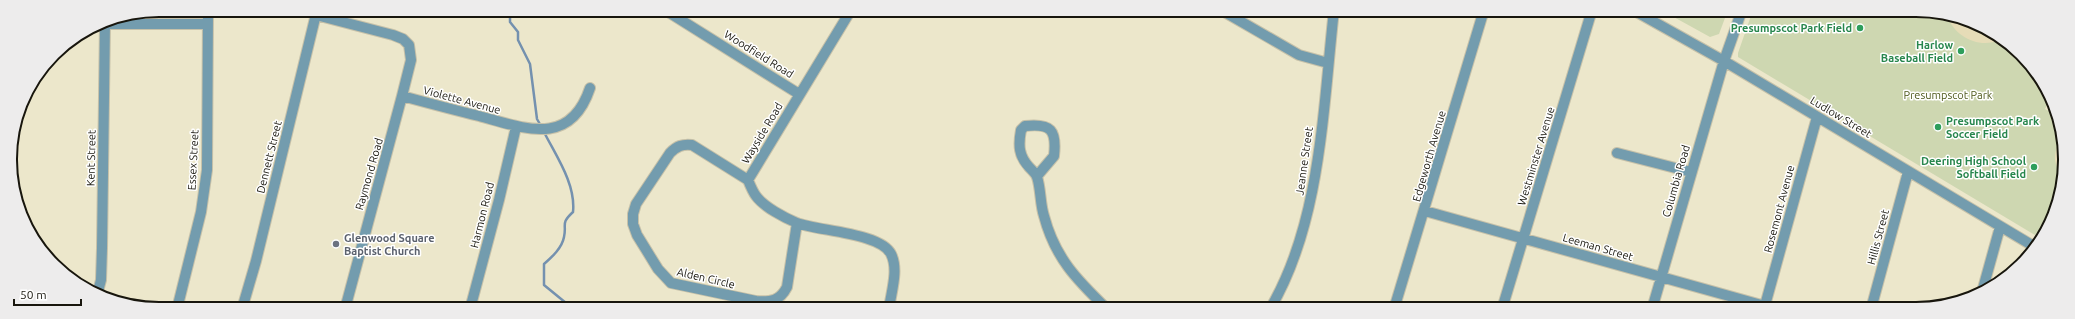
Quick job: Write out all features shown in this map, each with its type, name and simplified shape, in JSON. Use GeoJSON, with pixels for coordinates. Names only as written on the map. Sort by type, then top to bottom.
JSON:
{"type":"FeatureCollection","features":[{"type":"Feature","properties":{"kind":"street","name":"Essex Street"},"geometry":{"type":"LineString","coordinates":[[179,302],[205,191],[207,138],[208,17]]}},
{"type":"Feature","properties":{"kind":"street","name":"Dennett Street"},"geometry":{"type":"LineString","coordinates":[[244,302],[256,261],[315,17]]}},
{"type":"Feature","properties":{"kind":"street","name":"Raymond Road"},"geometry":{"type":"LineString","coordinates":[[330,17],[403,39],[409,45],[410,60],[402,96],[347,302]]}},
{"type":"Feature","properties":{"kind":"street","name":"Woodfield Road"},"geometry":{"type":"LineString","coordinates":[[676,17],[800,94]]}},
{"type":"Feature","properties":{"kind":"street","name":"Wayside Road"},"geometry":{"type":"LineString","coordinates":[[847,17],[748,180],[756,197],[769,207],[797,223],[860,238],[885,246],[891,253],[894,270],[890,302]]}},
{"type":"Feature","properties":{"kind":"street"},"geometry":{"type":"LineString","coordinates":[[1233,17],[1299,55],[1328,64]]}},
{"type":"Feature","properties":{"kind":"street","name":"Jeanne Street"},"geometry":{"type":"LineString","coordinates":[[1274,302],[1288,274],[1311,199],[1333,17]]}},
{"type":"Feature","properties":{"kind":"street","name":"Edgeworth Avenue"},"geometry":{"type":"LineString","coordinates":[[1396,302],[1425,211],[1482,17]]}},
{"type":"Feature","properties":{"kind":"street","name":"Westminster Avenue"},"geometry":{"type":"LineString","coordinates":[[1504,302],[1590,17]]}},
{"type":"Feature","properties":{"kind":"street","name":"Ludlow Street"},"geometry":{"type":"LineString","coordinates":[[1645,17],[1724,61],[2000,227],[2031,244]]}},
{"type":"Feature","properties":{"kind":"street","name":"Columbia Road"},"geometry":{"type":"LineString","coordinates":[[1654,302],[1724,61],[1740,17]]}},
{"type":"Feature","properties":{"kind":"street"},"geometry":{"type":"LineString","coordinates":[[120,23],[207,24]]}},
{"type":"Feature","properties":{"kind":"street","name":"Kent Street"},"geometry":{"type":"LineString","coordinates":[[99,288],[101,280],[103,29]]}},
{"type":"Feature","properties":{"kind":"street","name":"Violette Avenue"},"geometry":{"type":"LineString","coordinates":[[402,96],[532,130],[555,128],[574,115],[585,102],[590,88]]}},
{"type":"Feature","properties":{"kind":"street","name":"Rosemont Avenue"},"geometry":{"type":"LineString","coordinates":[[1766,302],[1817,116]]}},
{"type":"Feature","properties":{"kind":"street"},"geometry":{"type":"LineString","coordinates":[[1037,176],[1054,156],[1052,135],[1050,129],[1045,126],[1025,126],[1021,130],[1020,139],[1022,159],[1037,176],[1042,208],[1053,244],[1079,282],[1100,302]]}},
{"type":"Feature","properties":{"kind":"street","name":"Harmon Road"},"geometry":{"type":"LineString","coordinates":[[472,302],[499,200],[516,127]]}},
{"type":"Feature","properties":{"kind":"street","name":"Alden Circle"},"geometry":{"type":"LineString","coordinates":[[748,180],[692,145],[684,144],[676,147],[670,153],[636,204],[633,214],[633,224],[637,235],[658,269],[671,283],[767,302],[775,300],[783,296],[787,287],[797,223]]}},
{"type":"Feature","properties":{"kind":"street"},"geometry":{"type":"LineString","coordinates":[[1617,153],[1691,172]]}},
{"type":"Feature","properties":{"kind":"street","name":"Hillis Street"},"geometry":{"type":"LineString","coordinates":[[1873,302],[1908,172]]}},
{"type":"Feature","properties":{"kind":"street","name":"Leeman Street"},"geometry":{"type":"LineString","coordinates":[[1425,211],[1747,302]]}},
{"type":"Feature","properties":{"kind":"street"},"geometry":{"type":"LineString","coordinates":[[1984,284],[2000,227]]}},
{"type":"Feature","properties":{"kind":"green space"},"geometry":{"type":"Polygon","coordinates":[[[1674,17],[1725,17],[1719,34],[1710,37],[1674,17]]]}},
{"type":"Feature","properties":{"kind":"green space","name":"Presumpscot Park"},"geometry":{"type":"Polygon","coordinates":[[[1751,17],[1925,17],[1952,22],[1987,36],[2009,52],[2029,73],[2043,96],[2047,105],[2045,109],[2049,111],[2053,123],[2058,150],[2057,178],[2047,214],[2039,231],[2036,236],[1738,57],[1751,17]]]}},
{"type":"Feature","properties":{"kind":"sand"},"geometry":{"type":"Polygon","coordinates":[[[1950,22],[1970,28],[1995,41],[1984,43],[1976,42],[1962,35],[1950,22]]]}},
{"type":"Feature","properties":{"kind":"sand"},"geometry":{"type":"Polygon","coordinates":[[[2057,145],[2058,168],[2055,162],[2057,145]]]}},
{"type":"Feature","properties":{"kind":"waterway"},"geometry":{"type":"LineString","coordinates":[[510,17],[510,22],[518,32],[518,40],[530,64],[537,119],[541,126]]}},
{"type":"Feature","properties":{"kind":"waterway"},"geometry":{"type":"LineString","coordinates":[[544,132],[564,170],[573,202],[573,212],[565,222],[563,241],[559,249],[544,264],[544,285],[565,302]]}},
{"type":"Feature","properties":{"kind":"place","name":"Presumpscot Park Field"},"geometry":{"type":"Point","coordinates":[1860,28]}},
{"type":"Feature","properties":{"kind":"place","name":"Harlow Baseball Field"},"geometry":{"type":"Point","coordinates":[1961,51]}},
{"type":"Feature","properties":{"kind":"place","name":"Presumpscot Park Soccer Field"},"geometry":{"type":"Point","coordinates":[1938,127]}},
{"type":"Feature","properties":{"kind":"place","name":"Deering High School Softball Field"},"geometry":{"type":"Point","coordinates":[2034,167]}},
{"type":"Feature","properties":{"kind":"place","name":"Glenwood Square Baptist Church"},"geometry":{"type":"Point","coordinates":[336,244]}}]}
